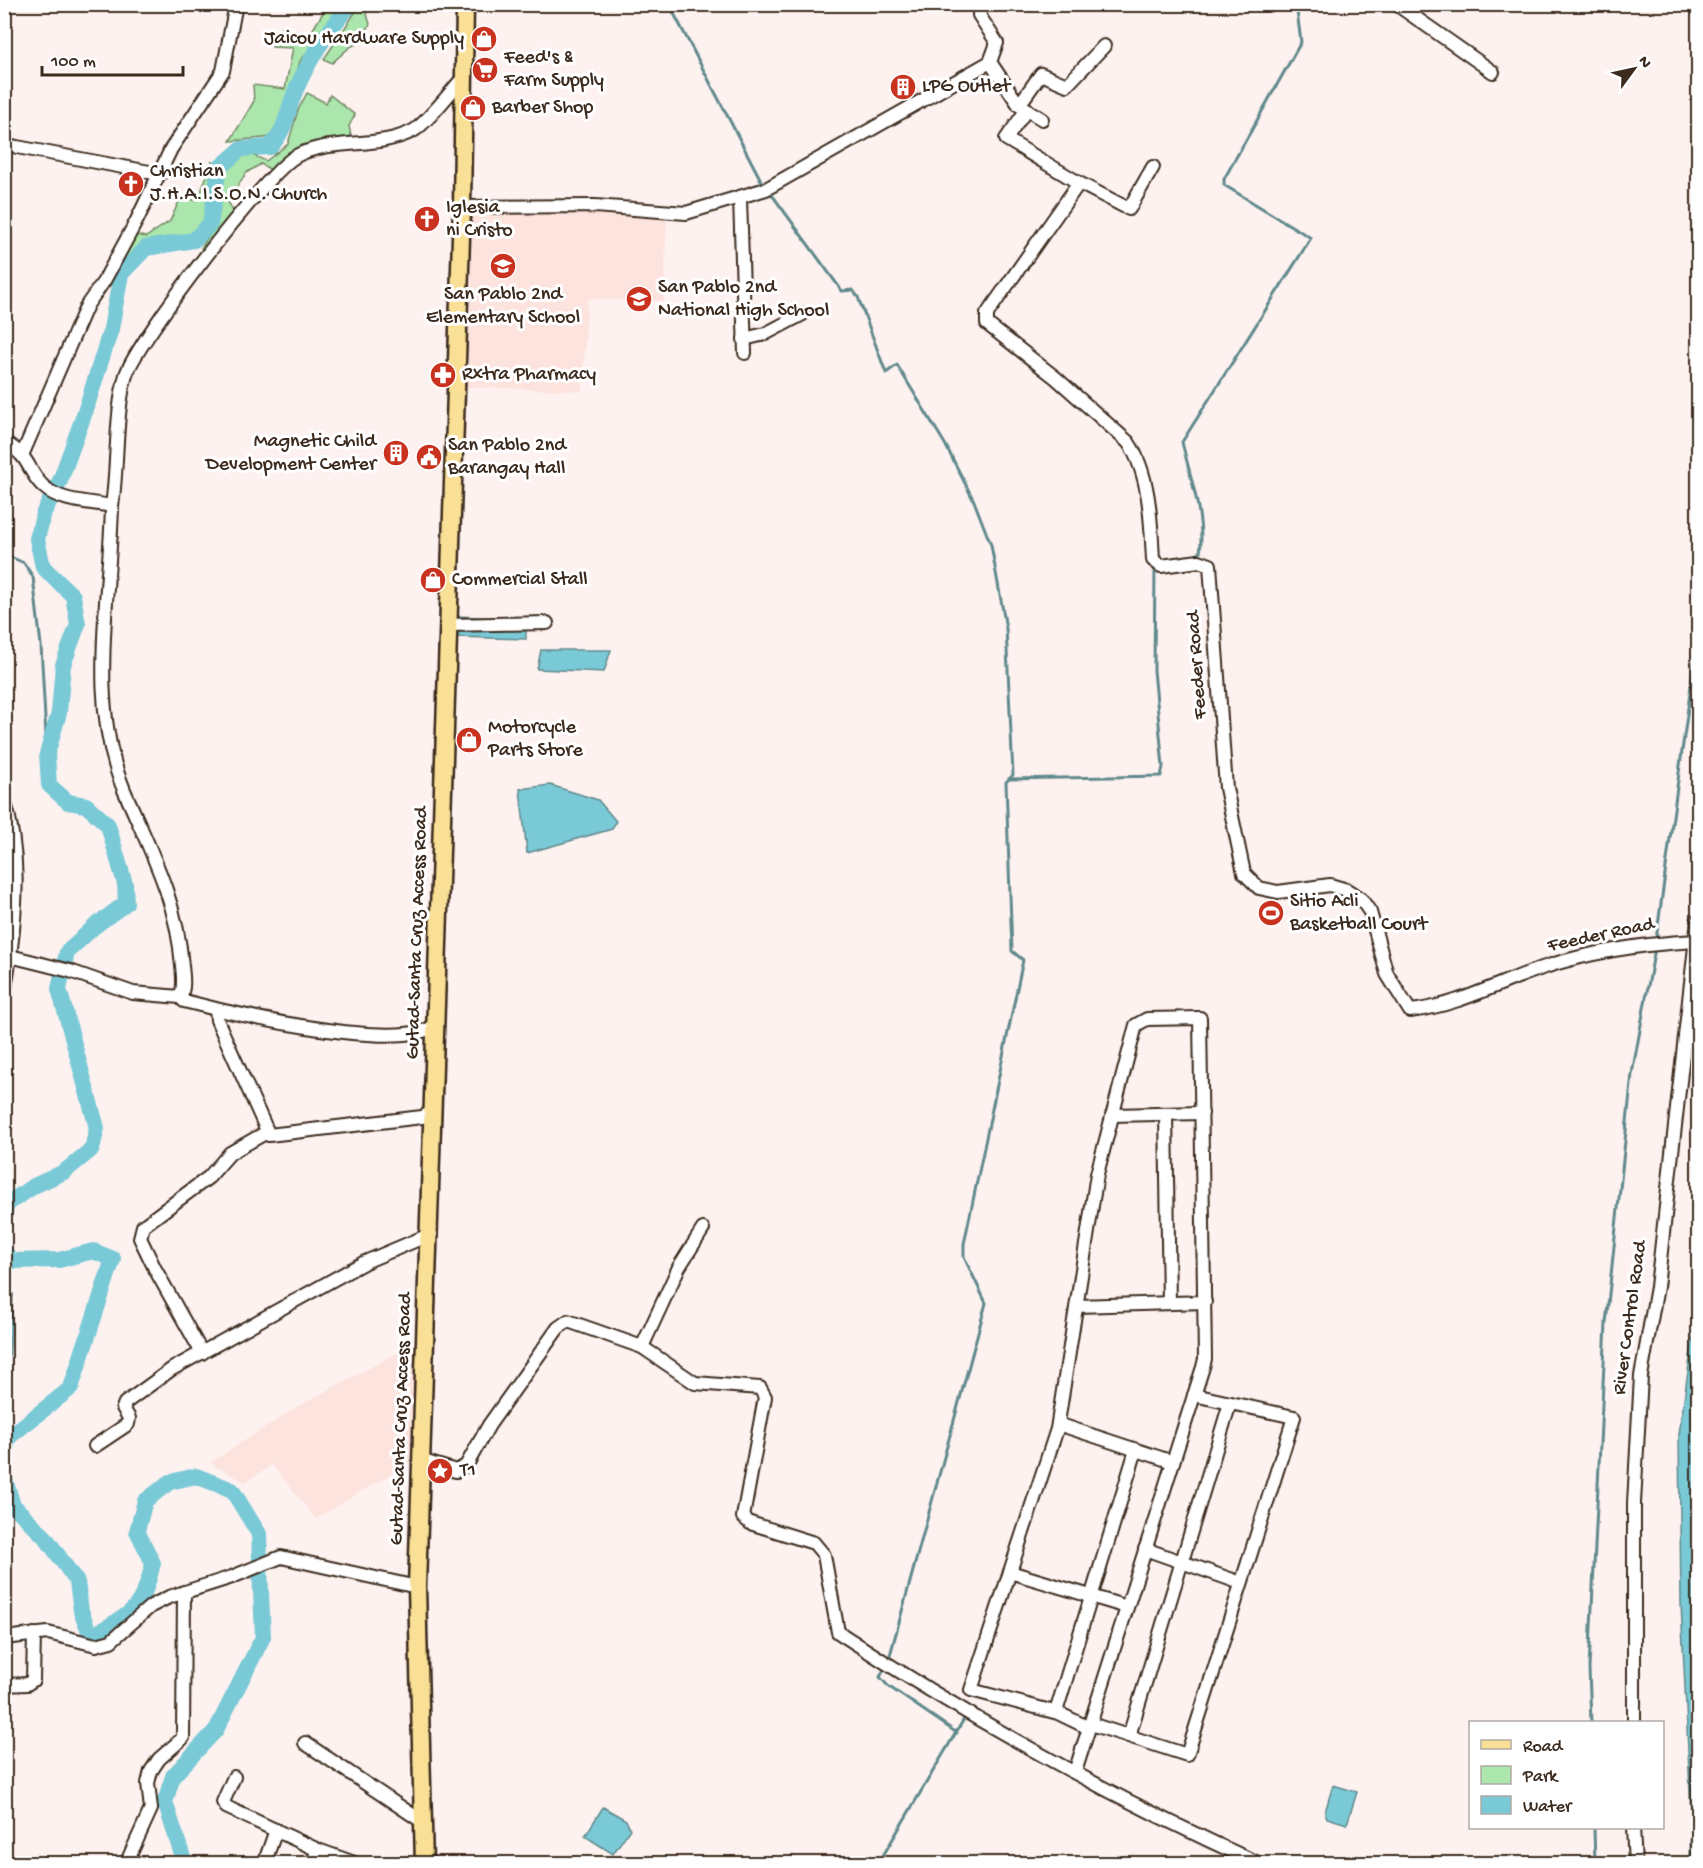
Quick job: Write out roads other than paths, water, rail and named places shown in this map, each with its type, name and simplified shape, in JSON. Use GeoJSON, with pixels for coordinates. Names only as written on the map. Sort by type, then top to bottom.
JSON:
{"type":"FeatureCollection","features":[{"type":"Feature","properties":{"kind":"main road","name":"Gutad-Santa Cruz Access Road"},"geometry":{"type":"LineString","coordinates":[[424,1863],[417,1587],[431,1234],[462,207],[465,4]]}},
{"type":"Feature","properties":{"kind":"street"},"geometry":{"type":"LineString","coordinates":[[23,453],[87,305],[104,281],[171,149],[223,71],[236,4]]}},
{"type":"Feature","properties":{"kind":"street"},"geometry":{"type":"LineString","coordinates":[[462,207],[595,206],[686,213],[766,189],[990,62],[997,43],[979,15],[981,8],[986,4]]}},
{"type":"Feature","properties":{"kind":"street"},"geometry":{"type":"LineString","coordinates":[[1396,4],[1493,72]]}},
{"type":"Feature","properties":{"kind":"street"},"geometry":{"type":"LineString","coordinates":[[1104,46],[1067,85],[1041,74],[1006,139],[1079,183],[1129,209],[1153,167]]}},
{"type":"Feature","properties":{"kind":"street"},"geometry":{"type":"LineString","coordinates":[[990,62],[1023,107],[1042,119]]}},
{"type":"Feature","properties":{"kind":"street"},"geometry":{"type":"LineString","coordinates":[[180,997],[183,980],[180,942],[166,885],[112,757],[105,695],[103,616],[111,506],[126,375],[138,350],[158,319],[284,164],[298,155],[318,148],[397,136],[415,130],[463,78]]}},
{"type":"Feature","properties":{"kind":"street"},"geometry":{"type":"LineString","coordinates":[[17,147],[160,174]]}},
{"type":"Feature","properties":{"kind":"street","name":"Feeder Road"},"geometry":{"type":"LineString","coordinates":[[1079,183],[987,314],[987,324],[1056,378],[1128,442],[1136,454],[1141,471],[1151,523],[1153,560],[1161,566],[1200,561],[1210,565],[1227,788],[1241,863],[1250,881],[1259,888],[1278,892],[1297,892],[1330,885],[1347,890],[1361,899],[1370,912],[1387,974],[1410,1011],[1429,1009],[1461,1000],[1541,969],[1592,954],[1641,944],[1696,941]]}},
{"type":"Feature","properties":{"kind":"street"},"geometry":{"type":"LineString","coordinates":[[740,198],[745,353]]}},
{"type":"Feature","properties":{"kind":"street"},"geometry":{"type":"LineString","coordinates":[[744,339],[765,334],[803,314]]}},
{"type":"Feature","properties":{"kind":"street"},"geometry":{"type":"LineString","coordinates":[[4,442],[23,453],[45,488],[62,496],[111,506]]}},
{"type":"Feature","properties":{"kind":"street"},"geometry":{"type":"LineString","coordinates":[[449,625],[547,623]]}},
{"type":"Feature","properties":{"kind":"street"},"geometry":{"type":"LineString","coordinates":[[4,799],[15,846],[17,871],[13,957],[4,995]]}},
{"type":"Feature","properties":{"kind":"street","name":"River Control Road"},"geometry":{"type":"LineString","coordinates":[[1634,1721],[1634,1503],[1641,1376],[1657,1287],[1698,920]]}},
{"type":"Feature","properties":{"kind":"street"},"geometry":{"type":"LineString","coordinates":[[13,957],[70,971],[133,993],[180,997],[184,1001],[216,1010],[370,1036],[428,1032],[437,1024]]}},
{"type":"Feature","properties":{"kind":"street"},"geometry":{"type":"LineString","coordinates":[[216,1010],[217,1020],[269,1135],[422,1117],[434,1111]]}},
{"type":"Feature","properties":{"kind":"street"},"geometry":{"type":"LineString","coordinates":[[1075,1772],[1090,1726],[1205,1359],[1200,1018],[1147,1019],[1136,1025],[1097,1174],[1058,1424],[971,1690],[1056,1712],[1090,1726],[1187,1755],[1294,1418],[1194,1395]]}},
{"type":"Feature","properties":{"kind":"street"},"geometry":{"type":"LineString","coordinates":[[1112,1114],[1202,1113]]}},
{"type":"Feature","properties":{"kind":"street"},"geometry":{"type":"LineString","coordinates":[[1166,1114],[1169,1303]]}},
{"type":"Feature","properties":{"kind":"street"},"geometry":{"type":"LineString","coordinates":[[202,1353],[178,1313],[140,1238],[143,1226],[208,1177],[230,1153],[267,1132]]}},
{"type":"Feature","properties":{"kind":"street"},"geometry":{"type":"LineString","coordinates":[[642,1347],[679,1267],[703,1229]]}},
{"type":"Feature","properties":{"kind":"street"},"geometry":{"type":"LineString","coordinates":[[95,1446],[128,1424],[129,1418],[123,1408],[125,1403],[172,1369],[364,1262],[431,1234]]}},
{"type":"Feature","properties":{"kind":"street"},"geometry":{"type":"LineString","coordinates":[[1077,1306],[1205,1302]]}},
{"type":"Feature","properties":{"kind":"street"},"geometry":{"type":"LineString","coordinates":[[423,1461],[456,1471],[466,1466],[489,1425],[558,1328],[568,1321],[642,1347],[695,1383],[756,1386],[763,1390],[765,1397],[743,1517],[750,1523],[817,1546],[824,1555],[836,1629],[899,1671],[1011,1737],[1189,1832],[1260,1863]]}},
{"type":"Feature","properties":{"kind":"street"},"geometry":{"type":"LineString","coordinates":[[1129,1736],[1230,1403]]}},
{"type":"Feature","properties":{"kind":"street"},"geometry":{"type":"LineString","coordinates":[[1058,1424],[1173,1462]]}},
{"type":"Feature","properties":{"kind":"street"},"geometry":{"type":"LineString","coordinates":[[1056,1712],[1136,1450]]}},
{"type":"Feature","properties":{"kind":"street"},"geometry":{"type":"LineString","coordinates":[[1145,1549],[1241,1583]]}},
{"type":"Feature","properties":{"kind":"street"},"geometry":{"type":"LineString","coordinates":[[4,1638],[48,1633],[96,1645],[111,1641],[151,1606],[281,1557],[417,1587]]}},
{"type":"Feature","properties":{"kind":"street"},"geometry":{"type":"LineString","coordinates":[[1010,1572],[1127,1608]]}},
{"type":"Feature","properties":{"kind":"street"},"geometry":{"type":"LineString","coordinates":[[126,1863],[151,1809],[148,1783],[151,1771],[159,1759],[183,1738],[184,1592]]}},
{"type":"Feature","properties":{"kind":"street"},"geometry":{"type":"LineString","coordinates":[[4,1685],[27,1684],[33,1680],[34,1634]]}},
{"type":"Feature","properties":{"kind":"street"},"geometry":{"type":"LineString","coordinates":[[305,1743],[423,1822]]}},
{"type":"Feature","properties":{"kind":"street"},"geometry":{"type":"LineString","coordinates":[[234,1777],[223,1802],[226,1807],[318,1850],[357,1863]]}},
{"type":"Feature","properties":{"kind":"street"},"geometry":{"type":"LineString","coordinates":[[1634,1829],[1635,1863]]}},
{"type":"Feature","properties":{"kind":"street"},"geometry":{"type":"LineString","coordinates":[[264,1863],[276,1830]]}},
{"type":"Feature","properties":{"kind":"street"},"geometry":{"type":"LineString","coordinates":[[312,1863],[318,1850]]}},
{"type":"Feature","properties":{"kind":"water"},"geometry":{"type":"Polygon","coordinates":[[[456,616],[526,619],[526,639],[454,637],[456,616]]]}},
{"type":"Feature","properties":{"kind":"water"},"geometry":{"type":"Polygon","coordinates":[[[541,650],[611,650],[604,672],[537,669],[541,650]]]}},
{"type":"Feature","properties":{"kind":"water"},"geometry":{"type":"Polygon","coordinates":[[[550,785],[598,800],[616,821],[612,829],[527,853],[520,789],[550,785]]]}},
{"type":"Feature","properties":{"kind":"water"},"geometry":{"type":"Polygon","coordinates":[[[5,1292],[13,1293],[6,1416],[4,1416],[5,1292]]]}},
{"type":"Feature","properties":{"kind":"water"},"geometry":{"type":"Polygon","coordinates":[[[1698,1302],[1698,1863],[1690,1864],[1691,1813],[1681,1603],[1679,1434],[1698,1302]]]}},
{"type":"Feature","properties":{"kind":"water"},"geometry":{"type":"Polygon","coordinates":[[[1333,1785],[1357,1792],[1347,1824],[1327,1818],[1325,1812],[1333,1785]]]}},
{"type":"Feature","properties":{"kind":"water"},"geometry":{"type":"Polygon","coordinates":[[[603,1807],[626,1820],[630,1829],[613,1854],[585,1836],[603,1807]]]}},
{"type":"Feature","properties":{"kind":"waterway"},"geometry":{"type":"LineString","coordinates":[[4,1214],[7,1204],[34,1186],[64,1172],[92,1149],[97,1128],[59,989],[67,952],[95,926],[126,903],[125,884],[108,825],[86,805],[68,802],[49,785],[47,754],[59,713],[63,665],[78,624],[73,596],[43,567],[37,539],[44,512],[60,481],[85,412],[111,329],[121,274],[146,248],[194,240],[210,224],[219,168],[241,149],[270,147],[276,140],[306,69],[327,35],[351,4]]}},
{"type":"Feature","properties":{"kind":"waterway"},"geometry":{"type":"LineString","coordinates":[[669,4],[764,186]]}},
{"type":"Feature","properties":{"kind":"waterway"},"geometry":{"type":"LineString","coordinates":[[1194,556],[1200,553],[1200,526],[1196,497],[1182,442],[1311,238],[1224,185],[1224,179],[1301,42],[1296,4]]}},
{"type":"Feature","properties":{"kind":"waterway"},"geometry":{"type":"LineString","coordinates":[[770,192],[842,291],[853,290],[858,297],[886,373],[897,365],[945,444],[974,501],[991,545],[1006,628],[1013,775],[1006,782],[1012,951],[1023,960],[964,1244],[964,1257],[986,1303],[889,1659]]}},
{"type":"Feature","properties":{"kind":"waterway"},"geometry":{"type":"LineString","coordinates":[[4,554],[24,563],[33,577],[41,645],[46,737],[49,746]]}},
{"type":"Feature","properties":{"kind":"waterway"},"geometry":{"type":"LineString","coordinates":[[1009,779],[1161,776],[1163,767],[1154,670],[1155,567]]}},
{"type":"Feature","properties":{"kind":"waterway"},"geometry":{"type":"LineString","coordinates":[[1656,940],[1698,635]]}},
{"type":"Feature","properties":{"kind":"waterway"},"geometry":{"type":"LineString","coordinates":[[1591,1721],[1589,1668],[1606,1323],[1632,1074],[1655,948]]}},
{"type":"Feature","properties":{"kind":"waterway"},"geometry":{"type":"LineString","coordinates":[[4,1251],[12,1261],[59,1260],[93,1251],[113,1259],[71,1388],[9,1437],[4,1452]]}},
{"type":"Feature","properties":{"kind":"waterway"},"geometry":{"type":"LineString","coordinates":[[4,1476],[13,1505],[46,1538],[77,1582],[81,1611],[91,1636],[117,1622],[134,1609],[140,1601],[153,1563],[137,1531],[145,1501],[170,1482],[196,1476],[232,1490],[259,1534],[260,1560]]}},
{"type":"Feature","properties":{"kind":"waterway"},"geometry":{"type":"LineString","coordinates":[[185,1864],[165,1802],[173,1776],[216,1730],[263,1637],[260,1569]]}},
{"type":"Feature","properties":{"kind":"waterway"},"geometry":{"type":"LineString","coordinates":[[885,1668],[880,1677],[888,1686],[957,1733]]}},
{"type":"Feature","properties":{"kind":"waterway"},"geometry":{"type":"LineString","coordinates":[[878,1864],[964,1719]]}},
{"type":"Feature","properties":{"kind":"waterway"},"geometry":{"type":"LineString","coordinates":[[1594,1829],[1595,1864]]}},
{"type":"Feature","properties":{"kind":"place","name":"Jaicou Hardware Supply"},"geometry":{"type":"Point","coordinates":[484,39]}},
{"type":"Feature","properties":{"kind":"place","name":"Feed's & Farm Supply"},"geometry":{"type":"Point","coordinates":[485,70]}},
{"type":"Feature","properties":{"kind":"place","name":"LPG Outlet"},"geometry":{"type":"Point","coordinates":[903,87]}},
{"type":"Feature","properties":{"kind":"place","name":"Barber Shop"},"geometry":{"type":"Point","coordinates":[473,108]}},
{"type":"Feature","properties":{"kind":"place","name":"Christian J.H.A.I.S.O.N. Church"},"geometry":{"type":"Point","coordinates":[131,184]}},
{"type":"Feature","properties":{"kind":"place","name":"Iglesia ni Cristo"},"geometry":{"type":"Point","coordinates":[427,219]}},
{"type":"Feature","properties":{"kind":"place","name":"San Pablo 2nd Elementary School"},"geometry":{"type":"Point","coordinates":[503,266]}},
{"type":"Feature","properties":{"kind":"place","name":"San Pablo 2nd National High School"},"geometry":{"type":"Point","coordinates":[639,299]}},
{"type":"Feature","properties":{"kind":"place","name":"Rxtra Pharmacy"},"geometry":{"type":"Point","coordinates":[443,375]}},
{"type":"Feature","properties":{"kind":"place","name":"Magnetic Child Development Center"},"geometry":{"type":"Point","coordinates":[396,453]}},
{"type":"Feature","properties":{"kind":"place","name":"San Pablo 2nd Barangay Hall"},"geometry":{"type":"Point","coordinates":[429,457]}},
{"type":"Feature","properties":{"kind":"place","name":"Commercial Stall"},"geometry":{"type":"Point","coordinates":[433,580]}},
{"type":"Feature","properties":{"kind":"place","name":"Motorcycle Parts Store"},"geometry":{"type":"Point","coordinates":[469,740]}},
{"type":"Feature","properties":{"kind":"place","name":"Sitio Acli Basketball Court"},"geometry":{"type":"Point","coordinates":[1271,913]}},
{"type":"Feature","properties":{"kind":"place","name":"T1"},"geometry":{"type":"Point","coordinates":[440,1471]}}]}
